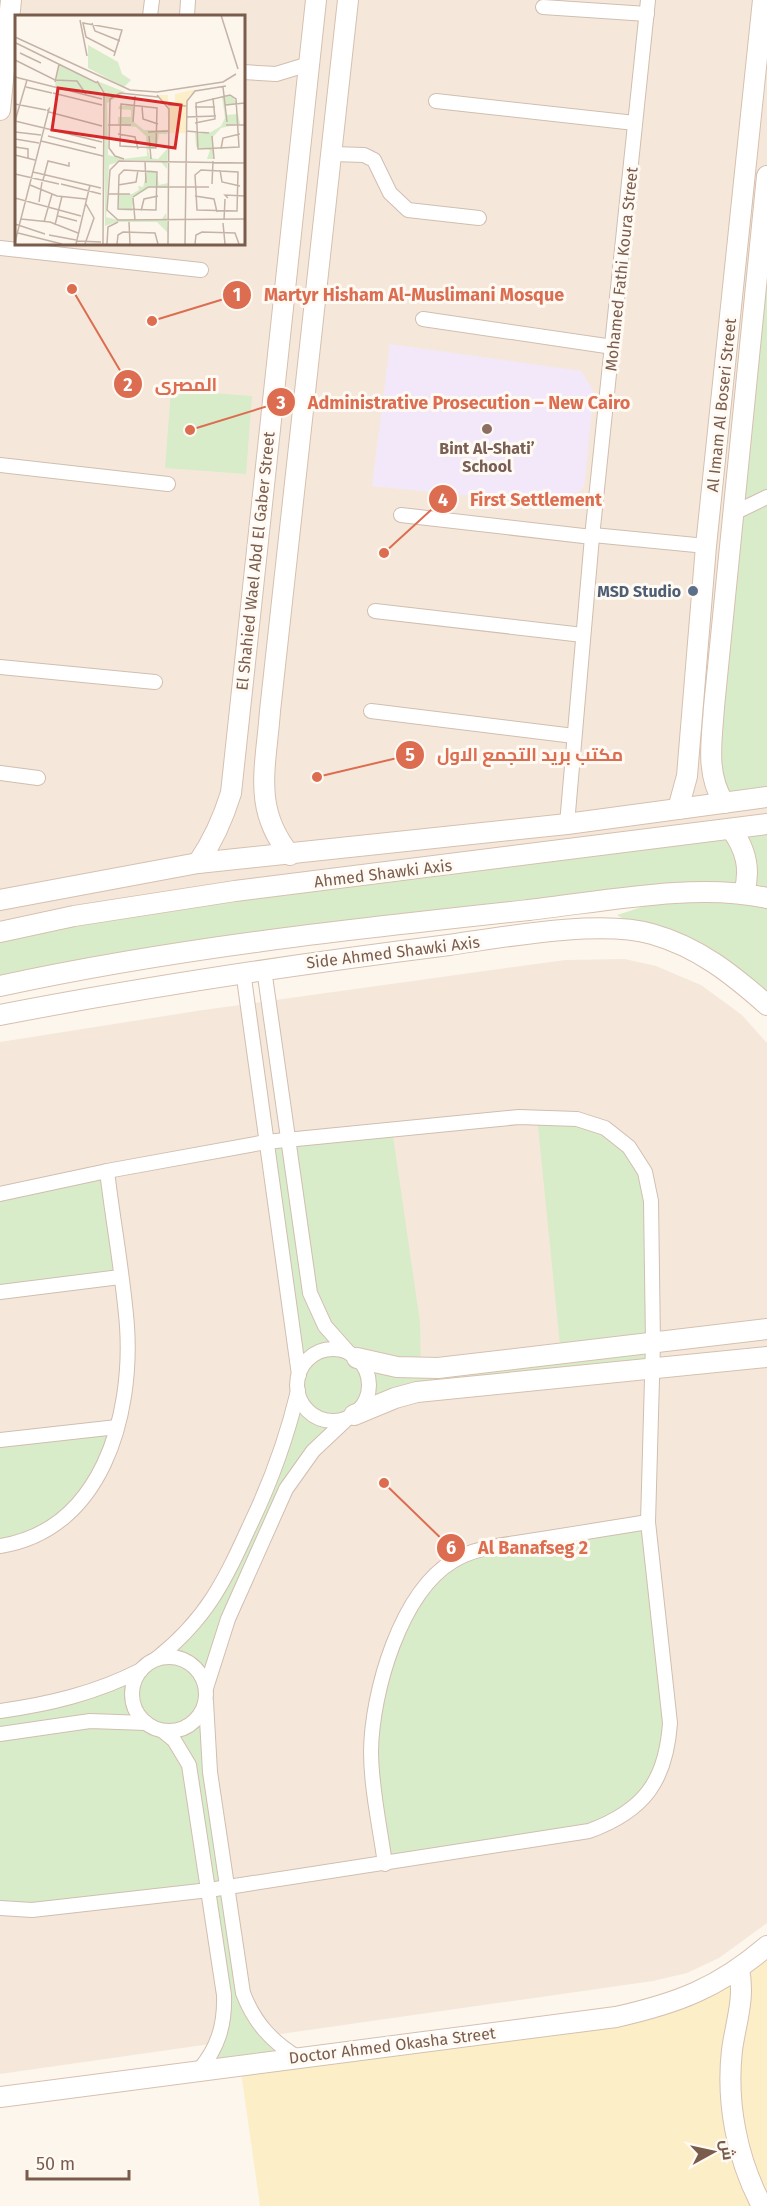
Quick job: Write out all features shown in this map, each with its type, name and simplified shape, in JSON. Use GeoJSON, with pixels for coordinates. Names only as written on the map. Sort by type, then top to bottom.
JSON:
{"type":"FeatureCollection","features":[{"type":"Feature","properties":{"kind":"street"},"geometry":{"type":"LineString","coordinates":[[0,110],[11,54],[11,0]]}},
{"type":"Feature","properties":{"kind":"street"},"geometry":{"type":"LineString","coordinates":[[150,15],[152,0]]}},
{"type":"Feature","properties":{"kind":"street"},"geometry":{"type":"LineString","coordinates":[[187,15],[188,0]]}},
{"type":"Feature","properties":{"kind":"street","name":"El Shahied Wael Abd El Gaber Street"},"geometry":{"type":"LineString","coordinates":[[198,863],[213,842],[231,793],[316,0]]}},
{"type":"Feature","properties":{"kind":"street","name":"El Shahied Wael Abd El Gaber Street"},"geometry":{"type":"LineString","coordinates":[[290,855],[275,837],[267,815],[264,791],[270,711],[333,154],[348,0]]}},
{"type":"Feature","properties":{"kind":"street","name":"Al Imam Al Boseri Street"},"geometry":{"type":"LineString","coordinates":[[678,809],[687,776],[706,546],[763,0]]}},
{"type":"Feature","properties":{"kind":"street"},"geometry":{"type":"LineString","coordinates":[[543,6],[648,7]]}},
{"type":"Feature","properties":{"kind":"street","name":"Mohamed Fathi Koura Street"},"geometry":{"type":"LineString","coordinates":[[567,824],[592,536],[648,7]]}},
{"type":"Feature","properties":{"kind":"street"},"geometry":{"type":"LineString","coordinates":[[311,44],[344,46]]}},
{"type":"Feature","properties":{"kind":"street"},"geometry":{"type":"LineString","coordinates":[[244,72],[276,74],[309,64]]}},
{"type":"Feature","properties":{"kind":"street"},"geometry":{"type":"LineString","coordinates":[[436,101],[634,123]]}},
{"type":"Feature","properties":{"kind":"street"},"geometry":{"type":"LineString","coordinates":[[333,154],[364,155],[374,160],[390,193],[408,210],[479,218]]}},
{"type":"Feature","properties":{"kind":"street","name":"Al Imam Al Boseri Street"},"geometry":{"type":"LineString","coordinates":[[724,803],[715,786],[711,766],[732,514],[767,176]]}},
{"type":"Feature","properties":{"kind":"street"},"geometry":{"type":"LineString","coordinates":[[0,248],[201,270]]}},
{"type":"Feature","properties":{"kind":"street"},"geometry":{"type":"LineString","coordinates":[[423,319],[613,347]]}},
{"type":"Feature","properties":{"kind":"street"},"geometry":{"type":"LineString","coordinates":[[0,465],[168,484]]}},
{"type":"Feature","properties":{"kind":"street"},"geometry":{"type":"LineString","coordinates":[[732,514],[767,497]]}},
{"type":"Feature","properties":{"kind":"street"},"geometry":{"type":"LineString","coordinates":[[401,515],[706,546]]}},
{"type":"Feature","properties":{"kind":"street"},"geometry":{"type":"LineString","coordinates":[[375,611],[583,635]]}},
{"type":"Feature","properties":{"kind":"street"},"geometry":{"type":"LineString","coordinates":[[0,667],[155,682]]}},
{"type":"Feature","properties":{"kind":"street"},"geometry":{"type":"LineString","coordinates":[[240,708],[270,711]]}},
{"type":"Feature","properties":{"kind":"street"},"geometry":{"type":"LineString","coordinates":[[371,711],[574,736]]}},
{"type":"Feature","properties":{"kind":"street"},"geometry":{"type":"LineString","coordinates":[[0,773],[38,778]]}},
{"type":"Feature","properties":{"kind":"street"},"geometry":{"type":"LineString","coordinates":[[0,900],[198,863],[567,824],[767,797]]}},
{"type":"Feature","properties":{"kind":"street","name":"Ahmed Shawki Axis"},"geometry":{"type":"LineString","coordinates":[[0,932],[131,906],[767,824]]}},
{"type":"Feature","properties":{"kind":"street"},"geometry":{"type":"LineString","coordinates":[[731,829],[746,858],[748,876],[744,893]]}},
{"type":"Feature","properties":{"kind":"street"},"geometry":{"type":"LineString","coordinates":[[356,848],[359,875]]}},
{"type":"Feature","properties":{"kind":"street"},"geometry":{"type":"LineString","coordinates":[[0,986],[161,955],[433,921],[683,893],[744,893],[767,898]]}},
{"type":"Feature","properties":{"kind":"street"},"geometry":{"type":"LineString","coordinates":[[433,921],[436,946]]}},
{"type":"Feature","properties":{"kind":"street","name":"Side Ahmed Shawki Axis"},"geometry":{"type":"LineString","coordinates":[[0,1015],[243,971],[436,946],[605,928],[651,933],[694,949],[732,974],[767,1005]]}},
{"type":"Feature","properties":{"kind":"street"},"geometry":{"type":"LineString","coordinates":[[163,1731],[173,1731],[190,1725],[203,1711],[228,1619],[286,1489],[313,1451],[363,1406],[369,1387],[365,1368],[325,1326],[310,1293],[264,969]]}},
{"type":"Feature","properties":{"kind":"street"},"geometry":{"type":"LineString","coordinates":[[0,1711],[51,1704],[74,1697],[141,1670],[156,1659],[192,1626],[222,1586],[271,1481],[298,1391],[299,1375],[243,971]]}},
{"type":"Feature","properties":{"kind":"street"},"geometry":{"type":"LineString","coordinates":[[0,1194],[107,1171],[266,1142],[519,1117],[577,1119],[605,1128],[629,1147],[645,1172],[649,1191],[653,1229],[653,1343],[648,1522],[670,1723],[664,1763],[649,1792],[633,1810],[611,1823],[589,1831],[209,1890],[32,1910],[0,1908]]}},
{"type":"Feature","properties":{"kind":"street"},"geometry":{"type":"LineString","coordinates":[[0,1546],[19,1543],[50,1530],[75,1509],[105,1461],[117,1427],[126,1377],[127,1327],[107,1171]]}},
{"type":"Feature","properties":{"kind":"street"},"geometry":{"type":"LineString","coordinates":[[0,1292],[120,1276]]}},
{"type":"Feature","properties":{"kind":"street"},"geometry":{"type":"LineString","coordinates":[[299,1375],[305,1364],[320,1353],[338,1350],[397,1367],[438,1368],[767,1329]]}},
{"type":"Feature","properties":{"kind":"street"},"geometry":{"type":"LineString","coordinates":[[298,1391],[302,1403],[316,1416],[335,1421],[417,1392],[767,1358]]}},
{"type":"Feature","properties":{"kind":"street"},"geometry":{"type":"LineString","coordinates":[[0,1440],[117,1427]]}},
{"type":"Feature","properties":{"kind":"street"},"geometry":{"type":"LineString","coordinates":[[385,1864],[371,1752],[374,1718],[381,1684],[395,1643],[429,1579],[453,1561],[482,1549],[648,1522]]}},
{"type":"Feature","properties":{"kind":"street"},"geometry":{"type":"LineString","coordinates":[[156,1659],[177,1658],[188,1661],[196,1668],[206,1695],[210,1772],[243,1993],[249,2009],[269,2037],[297,2057]]}},
{"type":"Feature","properties":{"kind":"street"},"geometry":{"type":"LineString","coordinates":[[141,1670],[132,1692],[138,1714],[146,1723]]}},
{"type":"Feature","properties":{"kind":"street"},"geometry":{"type":"LineString","coordinates":[[0,1734],[90,1721],[146,1723],[163,1731],[174,1740],[189,1765],[225,2012],[217,2043],[199,2070]]}},
{"type":"Feature","properties":{"kind":"street","name":"Doctor Ahmed Okasha Street"},"geometry":{"type":"LineString","coordinates":[[0,2097],[615,2017],[666,2006],[709,1987],[739,1969],[767,1946]]}},
{"type":"Feature","properties":{"kind":"street"},"geometry":{"type":"LineString","coordinates":[[739,1969],[743,1996],[732,2052],[733,2108],[744,2163],[762,2206]]}},
{"type":"Feature","properties":{"kind":"shaded area"},"geometry":{"type":"Polygon","coordinates":[[[0,0],[767,0],[767,864],[0,961],[0,0]]]}},
{"type":"Feature","properties":{"kind":"shaded area"},"geometry":{"type":"Polygon","coordinates":[[[390,344],[581,371],[594,392],[584,487],[564,505],[372,486],[390,344]]]}},
{"type":"Feature","properties":{"kind":"shaded area"},"geometry":{"type":"Polygon","coordinates":[[[625,959],[656,966],[701,985],[742,1015],[767,1043],[767,1923],[719,1958],[687,1973],[653,1981],[0,2074],[0,1042],[203,1010],[565,960],[625,959]]]}},
{"type":"Feature","properties":{"kind":"green space"},"geometry":{"type":"Polygon","coordinates":[[[767,178],[767,796],[719,795],[723,602],[767,178]]]}},
{"type":"Feature","properties":{"kind":"green space"},"geometry":{"type":"Polygon","coordinates":[[[171,390],[252,396],[246,474],[165,468],[171,390]]]}},
{"type":"Feature","properties":{"kind":"green space"},"geometry":{"type":"Polygon","coordinates":[[[767,824],[767,1005],[617,915],[682,894],[0,986],[0,932],[767,824]]]}},
{"type":"Feature","properties":{"kind":"green space"},"geometry":{"type":"Polygon","coordinates":[[[537,1117],[605,1128],[645,1172],[651,1368],[440,1389],[348,1418],[298,1470],[206,1688],[206,1702],[249,2009],[297,2057],[199,2070],[222,2028],[208,1890],[0,1908],[0,1711],[141,1670],[156,1659],[222,1586],[298,1391],[299,1375],[266,1142],[392,1129],[420,1322],[421,1368],[561,1355],[537,1117]]]}},
{"type":"Feature","properties":{"kind":"green space"},"geometry":{"type":"Polygon","coordinates":[[[107,1171],[120,1277],[0,1292],[0,1194],[107,1171]]]}},
{"type":"Feature","properties":{"kind":"green space"},"geometry":{"type":"Polygon","coordinates":[[[117,1427],[75,1509],[0,1546],[0,1440],[117,1427]]]}},
{"type":"Feature","properties":{"kind":"green space"},"geometry":{"type":"Polygon","coordinates":[[[648,1522],[667,1700],[661,1771],[611,1823],[385,1864],[371,1752],[402,1626],[453,1561],[648,1522]]]}},
{"type":"Feature","properties":{"kind":"sand"},"geometry":{"type":"Polygon","coordinates":[[[767,1945],[767,2206],[260,2206],[240,2065],[665,2006],[767,1945]]]}},
{"type":"Feature","properties":{"kind":"place","name":"المصرى"},"geometry":{"type":"Point","coordinates":[72,289]}},
{"type":"Feature","properties":{"kind":"place","name":"Martyr Hisham Al-Muslimani Mosque"},"geometry":{"type":"Point","coordinates":[152,321]}},
{"type":"Feature","properties":{"kind":"place","name":"Bint Al-Shati’ School"},"geometry":{"type":"Point","coordinates":[487,429]}},
{"type":"Feature","properties":{"kind":"place","name":"Administrative Prosecution – New Cairo"},"geometry":{"type":"Point","coordinates":[190,430]}},
{"type":"Feature","properties":{"kind":"place","name":"First Settlement"},"geometry":{"type":"Point","coordinates":[384,553]}},
{"type":"Feature","properties":{"kind":"place","name":"MSD Studio"},"geometry":{"type":"Point","coordinates":[693,591]}},
{"type":"Feature","properties":{"kind":"place","name":"مكتب بريد التجمع الاول"},"geometry":{"type":"Point","coordinates":[317,777]}},
{"type":"Feature","properties":{"kind":"place","name":"Al Banafseg 2"},"geometry":{"type":"Point","coordinates":[384,1483]}}]}
